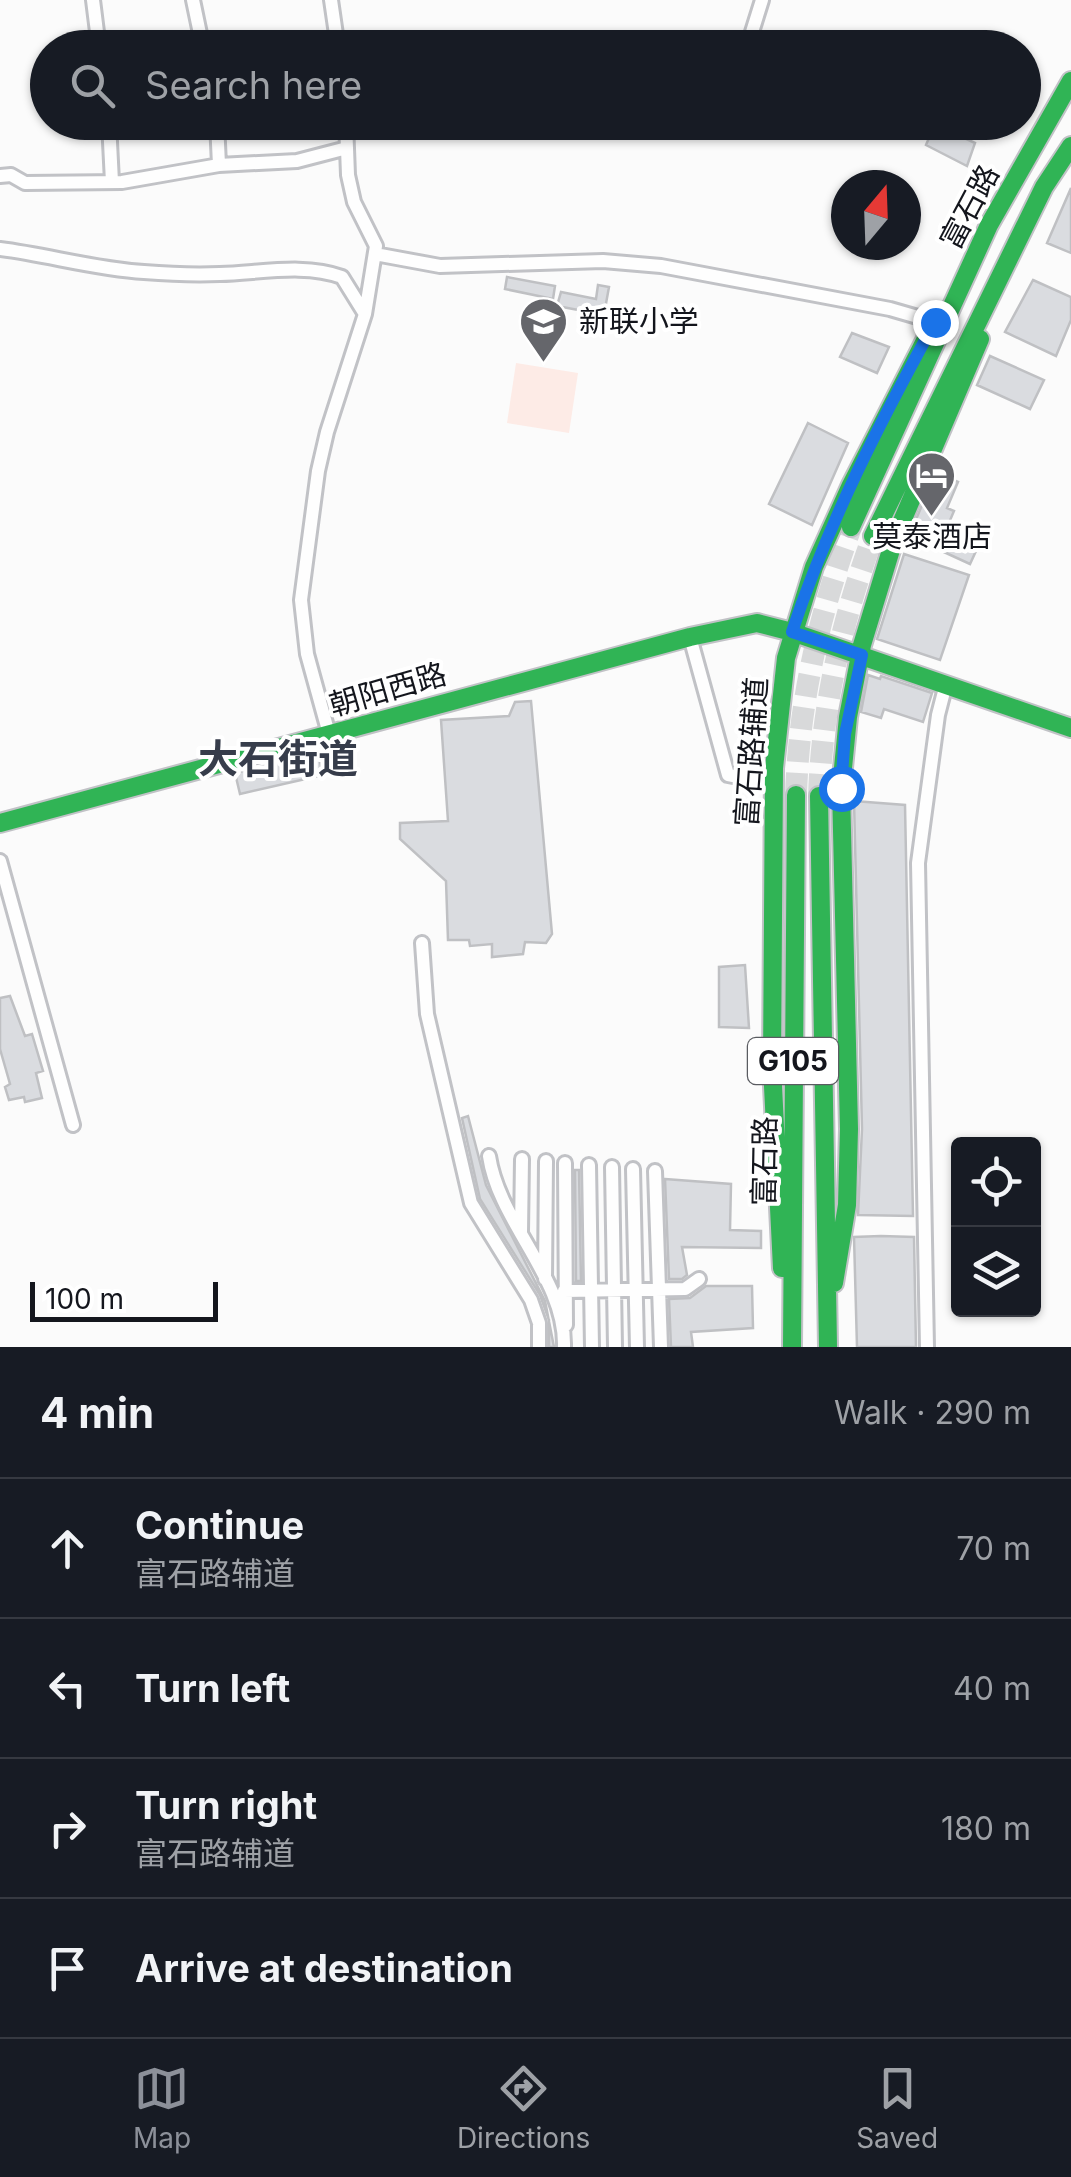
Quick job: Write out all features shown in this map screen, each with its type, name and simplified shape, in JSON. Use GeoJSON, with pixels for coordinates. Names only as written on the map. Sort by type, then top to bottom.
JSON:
{"type":"FeatureCollection","features":[{"type":"Feature","properties":{"kind":"main road","name":"富石路"},"geometry":{"type":"LineString","coordinates":[[1041,133],[1071,81]]}},
{"type":"Feature","properties":{"kind":"main road","name":"富石路"},"geometry":{"type":"LineString","coordinates":[[851,527],[988,225],[1037,140]]}},
{"type":"Feature","properties":{"kind":"main road","name":"富石路"},"geometry":{"type":"LineString","coordinates":[[873,536],[1044,187],[1071,146]]}},
{"type":"Feature","properties":{"kind":"main road","name":"富石路辅道"},"geometry":{"type":"LineString","coordinates":[[792,1337],[783,1276],[772,1066],[774,784],[778,724],[792,632],[814,567],[850,485],[988,225]]}},
{"type":"Feature","properties":{"kind":"main road"},"geometry":{"type":"LineString","coordinates":[[828,1323],[846,1204],[849,1130],[842,754],[862,655],[907,508],[950,416],[1020,240]]}},
{"type":"Feature","properties":{"kind":"main road","name":"朝阳西路"},"geometry":{"type":"LineString","coordinates":[[0,824],[690,637],[757,623],[1071,728]]}},
{"type":"Feature","properties":{"kind":"main road","name":"富石路"},"geometry":{"type":"LineString","coordinates":[[792,1337],[796,795]]}},
{"type":"Feature","properties":{"kind":"main road","name":"富石路"},"geometry":{"type":"LineString","coordinates":[[819,796],[828,1347]]}},
{"type":"Feature","properties":{"kind":"street"},"geometry":{"type":"LineString","coordinates":[[93,0],[97,30]]}},
{"type":"Feature","properties":{"kind":"street"},"geometry":{"type":"LineString","coordinates":[[193,0],[199,30]]}},
{"type":"Feature","properties":{"kind":"street"},"geometry":{"type":"LineString","coordinates":[[330,0],[335,30]]}},
{"type":"Feature","properties":{"kind":"street"},"geometry":{"type":"LineString","coordinates":[[753,30],[762,0]]}},
{"type":"Feature","properties":{"kind":"street"},"geometry":{"type":"LineString","coordinates":[[109,140],[112,182]]}},
{"type":"Feature","properties":{"kind":"street"},"geometry":{"type":"LineString","coordinates":[[217,140],[218,165]]}},
{"type":"Feature","properties":{"kind":"street"},"geometry":{"type":"LineString","coordinates":[[329,734],[307,654],[301,600],[318,471],[365,314],[376,254],[376,246],[354,202],[347,140]]}},
{"type":"Feature","properties":{"kind":"street"},"geometry":{"type":"LineString","coordinates":[[0,176],[25,183],[112,182],[218,165],[296,161],[347,148]]}},
{"type":"Feature","properties":{"kind":"street"},"geometry":{"type":"LineString","coordinates":[[0,249],[142,272],[323,272],[342,277],[365,314]]}},
{"type":"Feature","properties":{"kind":"street"},"geometry":{"type":"LineString","coordinates":[[376,254],[440,266],[603,261],[662,266],[890,309],[935,322]]}},
{"type":"Feature","properties":{"kind":"street"},"geometry":{"type":"LineString","coordinates":[[690,637],[728,776],[774,784]]}},
{"type":"Feature","properties":{"kind":"street"},"geometry":{"type":"LineString","coordinates":[[928,1347],[918,864],[938,715],[946,684]]}},
{"type":"Feature","properties":{"kind":"street"},"geometry":{"type":"LineString","coordinates":[[0,861],[73,1125]]}},
{"type":"Feature","properties":{"kind":"street"},"geometry":{"type":"LineString","coordinates":[[422,943],[427,1014],[470,1203],[530,1300],[539,1323],[539,1347]]}},
{"type":"Feature","properties":{"kind":"street"},"geometry":{"type":"LineString","coordinates":[[488,1156],[492,1182],[548,1285],[564,1344]]}},
{"type":"Feature","properties":{"kind":"street"},"geometry":{"type":"LineString","coordinates":[[521,1236],[522,1159]]}},
{"type":"Feature","properties":{"kind":"street"},"geometry":{"type":"LineString","coordinates":[[546,1161],[548,1285]]}},
{"type":"Feature","properties":{"kind":"street"},"geometry":{"type":"LineString","coordinates":[[564,1344],[568,1291],[566,1163]]}},
{"type":"Feature","properties":{"kind":"street"},"geometry":{"type":"LineString","coordinates":[[590,1165],[592,1347]]}},
{"type":"Feature","properties":{"kind":"street"},"geometry":{"type":"LineString","coordinates":[[612,1167],[616,1347]]}},
{"type":"Feature","properties":{"kind":"street"},"geometry":{"type":"LineString","coordinates":[[633,1169],[637,1347]]}},
{"type":"Feature","properties":{"kind":"street"},"geometry":{"type":"LineString","coordinates":[[655,1171],[661,1347]]}},
{"type":"Feature","properties":{"kind":"street"},"geometry":{"type":"LineString","coordinates":[[548,1285],[568,1291],[684,1289],[698,1279]]}},
{"type":"Feature","properties":{"kind":"shaded area"},"geometry":{"type":"Polygon","coordinates":[[[516,363],[578,373],[569,433],[507,423],[516,363]]]}},
{"type":"Feature","properties":{"kind":"building"},"geometry":{"type":"Polygon","coordinates":[[[928,140],[975,143],[967,166],[926,145],[928,140]]]}},
{"type":"Feature","properties":{"kind":"building"},"geometry":{"type":"Polygon","coordinates":[[[1071,188],[1071,253],[1047,243],[1071,188]]]}},
{"type":"Feature","properties":{"kind":"building"},"geometry":{"type":"Polygon","coordinates":[[[507,277],[555,286],[553,299],[505,289],[507,277]]]}},
{"type":"Feature","properties":{"kind":"building"},"geometry":{"type":"Polygon","coordinates":[[[1033,280],[1071,297],[1071,320],[1056,356],[1005,332],[1033,280]]]}},
{"type":"Feature","properties":{"kind":"building"},"geometry":{"type":"Polygon","coordinates":[[[598,285],[609,287],[603,320],[588,317],[589,312],[557,306],[561,292],[596,299],[598,285]]]}},
{"type":"Feature","properties":{"kind":"building"},"geometry":{"type":"Polygon","coordinates":[[[852,333],[889,347],[877,373],[840,357],[852,333]]]}},
{"type":"Feature","properties":{"kind":"building"},"geometry":{"type":"Polygon","coordinates":[[[990,356],[1044,380],[1030,409],[977,385],[990,356]]]}},
{"type":"Feature","properties":{"kind":"building"},"geometry":{"type":"Polygon","coordinates":[[[808,423],[848,443],[812,525],[769,504],[808,423]]]}},
{"type":"Feature","properties":{"kind":"building","name":"莫泰酒店"},"geometry":{"type":"Polygon","coordinates":[[[936,472],[958,482],[947,508],[954,511],[948,525],[981,540],[970,564],[909,536],[936,472]]]}},
{"type":"Feature","properties":{"kind":"building"},"geometry":{"type":"Polygon","coordinates":[[[904,554],[969,575],[940,660],[877,639],[904,554]]]}},
{"type":"Feature","properties":{"kind":"building"},"geometry":{"type":"Polygon","coordinates":[[[868,675],[932,693],[923,722],[884,709],[881,718],[861,712],[868,675]]]}},
{"type":"Feature","properties":{"kind":"building"},"geometry":{"type":"Polygon","coordinates":[[[531,701],[552,934],[546,943],[525,942],[523,954],[492,957],[492,944],[470,946],[469,940],[448,940],[446,881],[400,839],[400,823],[448,821],[441,720],[509,716],[515,702],[531,701]]]}},
{"type":"Feature","properties":{"kind":"building"},"geometry":{"type":"Polygon","coordinates":[[[318,753],[323,775],[240,794],[235,773],[318,753]]]}},
{"type":"Feature","properties":{"kind":"building"},"geometry":{"type":"Polygon","coordinates":[[[854,801],[905,805],[913,1216],[858,1215],[862,1129],[854,801]]]}},
{"type":"Feature","properties":{"kind":"building"},"geometry":{"type":"Polygon","coordinates":[[[745,965],[749,1028],[719,1027],[719,967],[745,965]]]}},
{"type":"Feature","properties":{"kind":"building"},"geometry":{"type":"Polygon","coordinates":[[[10,996],[25,1036],[32,1034],[43,1071],[36,1073],[42,1098],[25,1102],[24,1097],[9,1100],[5,1087],[10,1084],[0,1049],[0,998],[10,996]]]}},
{"type":"Feature","properties":{"kind":"building"},"geometry":{"type":"Polygon","coordinates":[[[468,1116],[486,1185],[545,1301],[548,1318],[540,1295],[480,1199],[462,1118],[468,1116]]]}},
{"type":"Feature","properties":{"kind":"building"},"geometry":{"type":"Polygon","coordinates":[[[575,1170],[579,1170],[581,1281],[576,1281],[575,1170]]]}},
{"type":"Feature","properties":{"kind":"building"},"geometry":{"type":"Polygon","coordinates":[[[665,1179],[731,1184],[730,1230],[761,1231],[761,1248],[682,1247],[687,1275],[669,1279],[665,1179]]]}},
{"type":"Feature","properties":{"kind":"building"},"geometry":{"type":"Polygon","coordinates":[[[854,1237],[914,1237],[916,1347],[857,1347],[854,1237]]]}},
{"type":"Feature","properties":{"kind":"building"},"geometry":{"type":"Polygon","coordinates":[[[706,1286],[752,1286],[753,1328],[691,1332],[693,1347],[671,1347],[669,1299],[690,1298],[706,1286]]]}},
{"type":"Feature","properties":{"kind":"building"},"geometry":{"type":"Polygon","coordinates":[[[549,1321],[554,1347],[549,1347],[549,1321]]]}},
{"type":"Feature","properties":{"kind":"tunnel"},"geometry":{"type":"LineString","coordinates":[[796,795],[801,726],[813,659],[851,527]]}},
{"type":"Feature","properties":{"kind":"tunnel"},"geometry":{"type":"LineString","coordinates":[[819,796],[824,729],[836,664],[873,536]]}},
{"type":"Feature","properties":{"kind":"traffic: fast"},"geometry":{"type":"LineString","coordinates":[[1041,134],[1071,81]]}},
{"type":"Feature","properties":{"kind":"traffic: fast"},"geometry":{"type":"LineString","coordinates":[[851,527],[989,225],[1037,140]]}},
{"type":"Feature","properties":{"kind":"traffic: fast"},"geometry":{"type":"LineString","coordinates":[[873,536],[1044,187],[1071,146]]}},
{"type":"Feature","properties":{"kind":"traffic: fast"},"geometry":{"type":"LineString","coordinates":[[782,1268],[772,1066],[774,768],[786,658],[814,567],[932,327]]}},
{"type":"Feature","properties":{"kind":"traffic: fast"},"geometry":{"type":"LineString","coordinates":[[834,1283],[847,1205],[849,1129],[841,788],[848,717],[862,645],[894,540],[980,339]]}},
{"type":"Feature","properties":{"kind":"traffic: fast"},"geometry":{"type":"LineString","coordinates":[[0,823],[690,637],[757,623],[1071,728]]}},
{"type":"Feature","properties":{"kind":"traffic: fast"},"geometry":{"type":"LineString","coordinates":[[792,1347],[796,795]]}},
{"type":"Feature","properties":{"kind":"traffic: fast"},"geometry":{"type":"LineString","coordinates":[[819,796],[828,1347]]}},
{"type":"Feature","properties":{"kind":"place","name":"新联小学"},"geometry":{"type":"Point","coordinates":[544,364]}},
{"type":"Feature","properties":{"kind":"place","name":"莫泰酒店"},"geometry":{"type":"Point","coordinates":[932,518]}},
{"type":"Feature","properties":{"kind":"district","name":"大石街道"},"geometry":{"type":"Point","coordinates":[278,759]}},
{"type":"Feature","properties":{"kind":"route"},"geometry":{"type":"LineString","coordinates":[[841,788],[845,734],[862,655],[792,632],[814,567],[850,485],[935,322]]}}]}
